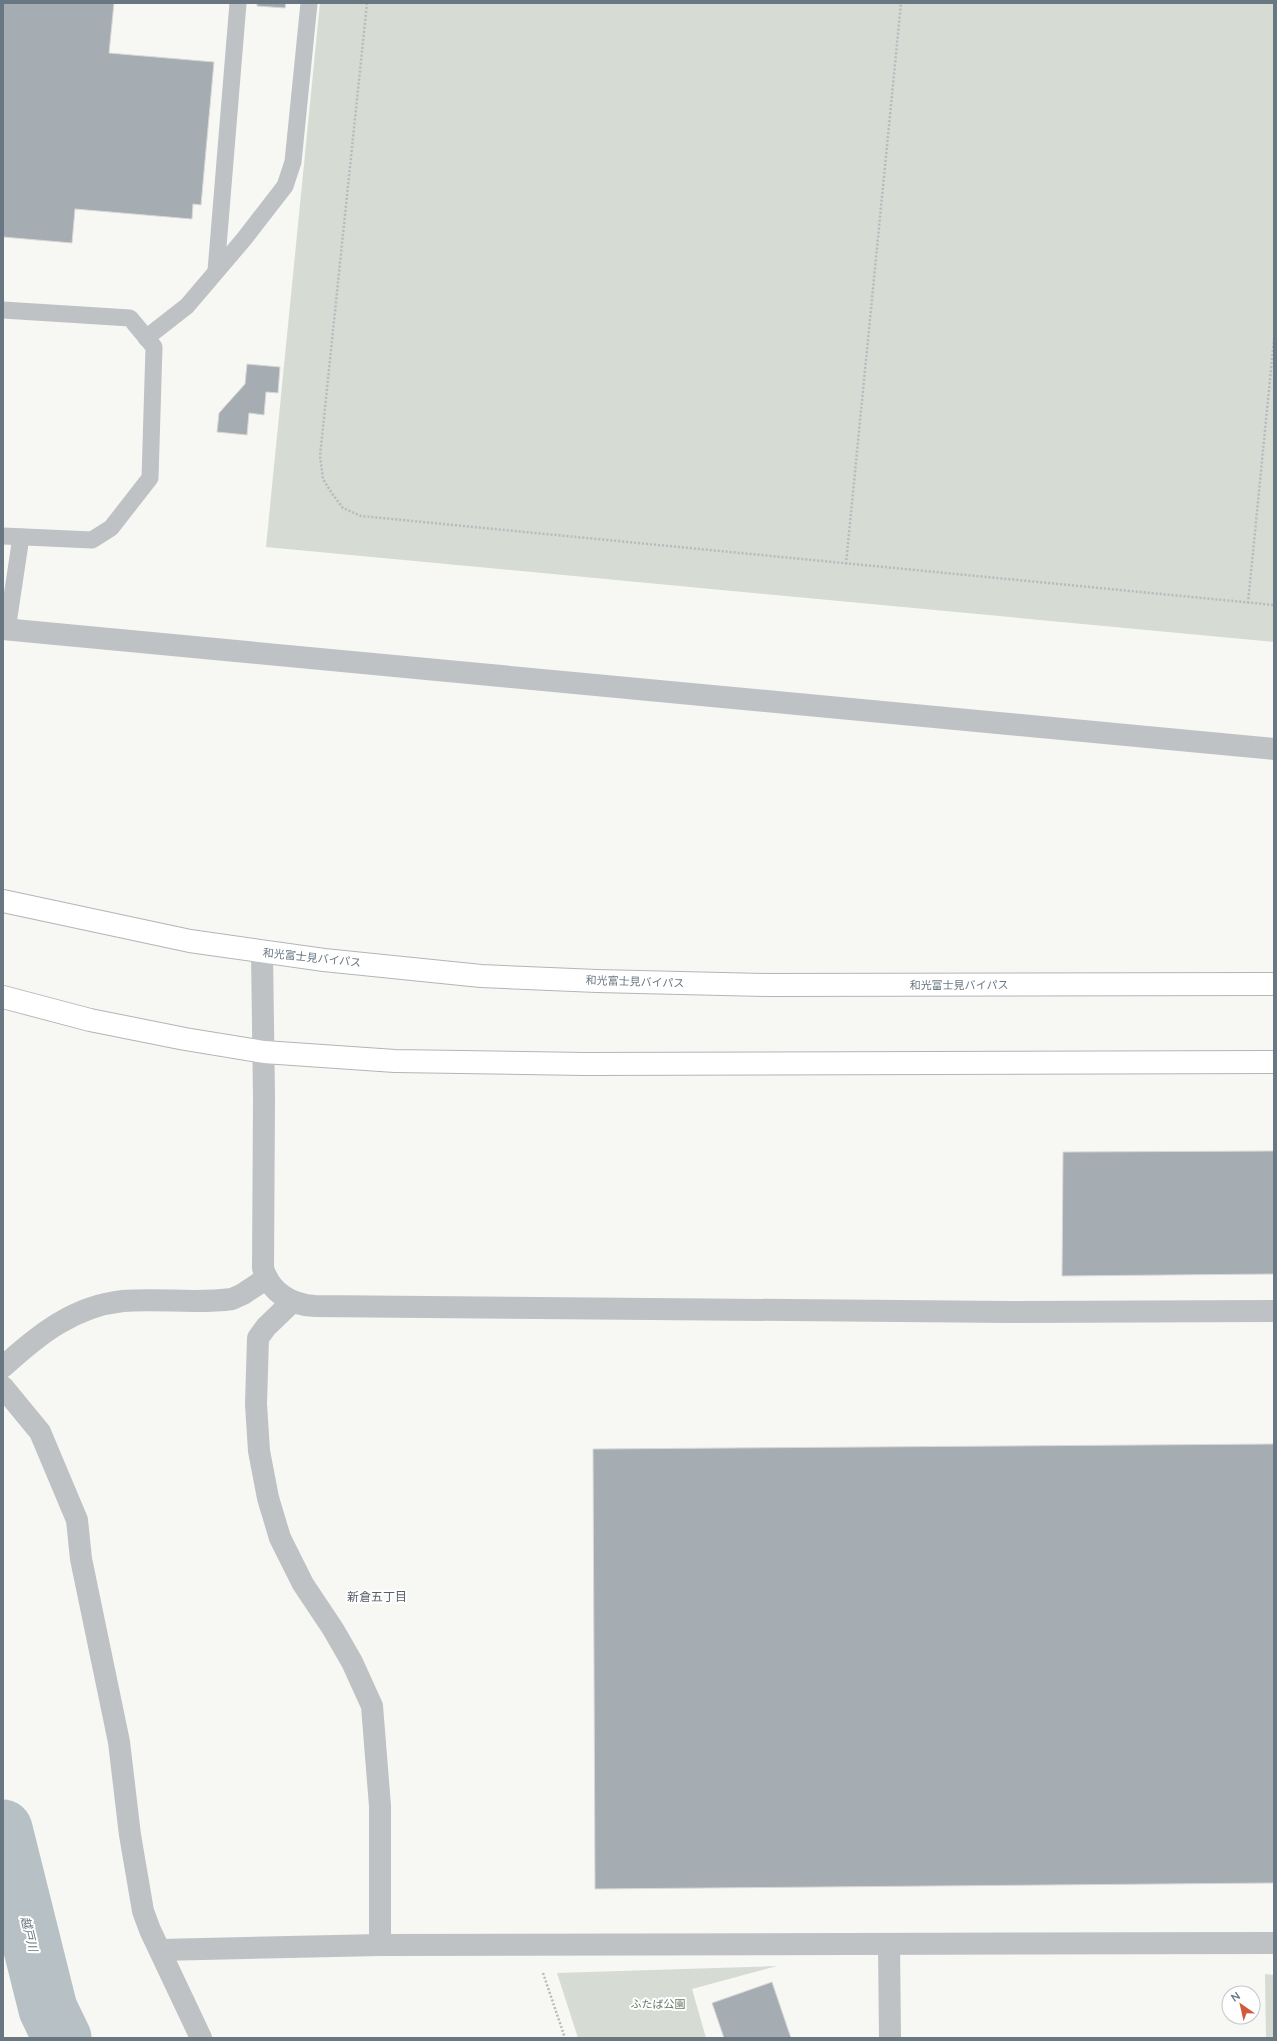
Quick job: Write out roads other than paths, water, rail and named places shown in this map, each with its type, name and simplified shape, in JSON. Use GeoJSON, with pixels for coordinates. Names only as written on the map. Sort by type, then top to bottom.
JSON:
{"type":"FeatureCollection","features":[{"type":"Feature","properties":{"kind":"highway","name":"和光富士見バイパス"},"geometry":{"type":"LineString","coordinates":[[3,901],[164,937],[262,952],[481,976],[597,981],[768,985],[1274,984]]}},
{"type":"Feature","properties":{"kind":"highway"},"geometry":{"type":"LineString","coordinates":[[3,997],[98,1022],[185,1039],[264,1052],[381,1060],[504,1064],[1274,1062]]}},
{"type":"Feature","properties":{"kind":"street"},"geometry":{"type":"LineString","coordinates":[[5,630],[1274,749]]}},
{"type":"Feature","properties":{"kind":"street"},"geometry":{"type":"LineString","coordinates":[[262,952],[264,1052],[263,1268],[267,1278],[276,1290],[292,1302],[305,1306],[1010,1312],[1274,1311]]}},
{"type":"Feature","properties":{"kind":"street"},"geometry":{"type":"LineString","coordinates":[[3,1367],[44,1332],[71,1315],[87,1309],[123,1301],[232,1299],[244,1294],[267,1278]]}},
{"type":"Feature","properties":{"kind":"street"},"geometry":{"type":"LineString","coordinates":[[292,1302],[266,1327],[258,1338],[256,1404],[259,1451],[268,1498],[280,1538],[303,1584],[333,1629],[352,1662],[372,1706],[380,1806],[380,1944]]}},
{"type":"Feature","properties":{"kind":"street"},"geometry":{"type":"LineString","coordinates":[[3,1387],[40,1432],[77,1520],[81,1559],[119,1742],[130,1835],[143,1911],[201,2038]]}},
{"type":"Feature","properties":{"kind":"street"},"geometry":{"type":"LineString","coordinates":[[160,1950],[380,1944],[1274,1943]]}},
{"type":"Feature","properties":{"kind":"street"},"geometry":{"type":"LineString","coordinates":[[889,1944],[890,2038]]}},
{"type":"Feature","properties":{"kind":"lane"},"geometry":{"type":"LineString","coordinates":[[216,271],[238,3]]}},
{"type":"Feature","properties":{"kind":"lane"},"geometry":{"type":"LineString","coordinates":[[146,338],[187,306],[272,204],[284,186],[293,162],[308,3]]}},
{"type":"Feature","properties":{"kind":"lane"},"geometry":{"type":"LineString","coordinates":[[3,310],[130,318],[154,347],[150,478],[111,528],[92,540],[3,536]]}},
{"type":"Feature","properties":{"kind":"lane"},"geometry":{"type":"LineString","coordinates":[[5,630],[21,537]]}},
{"type":"Feature","properties":{"kind":"waterway","name":"越戸川"},"geometry":{"type":"LineString","coordinates":[[3,1829],[48,2009],[62,2038]]}},
{"type":"Feature","properties":{"kind":"district","name":"新倉五丁目"},"geometry":{"type":"Point","coordinates":[377,1597]}},
{"type":"Feature","properties":{"kind":"park label","name":"ふたば公園"},"geometry":{"type":"Point","coordinates":[658,2004]}}]}
